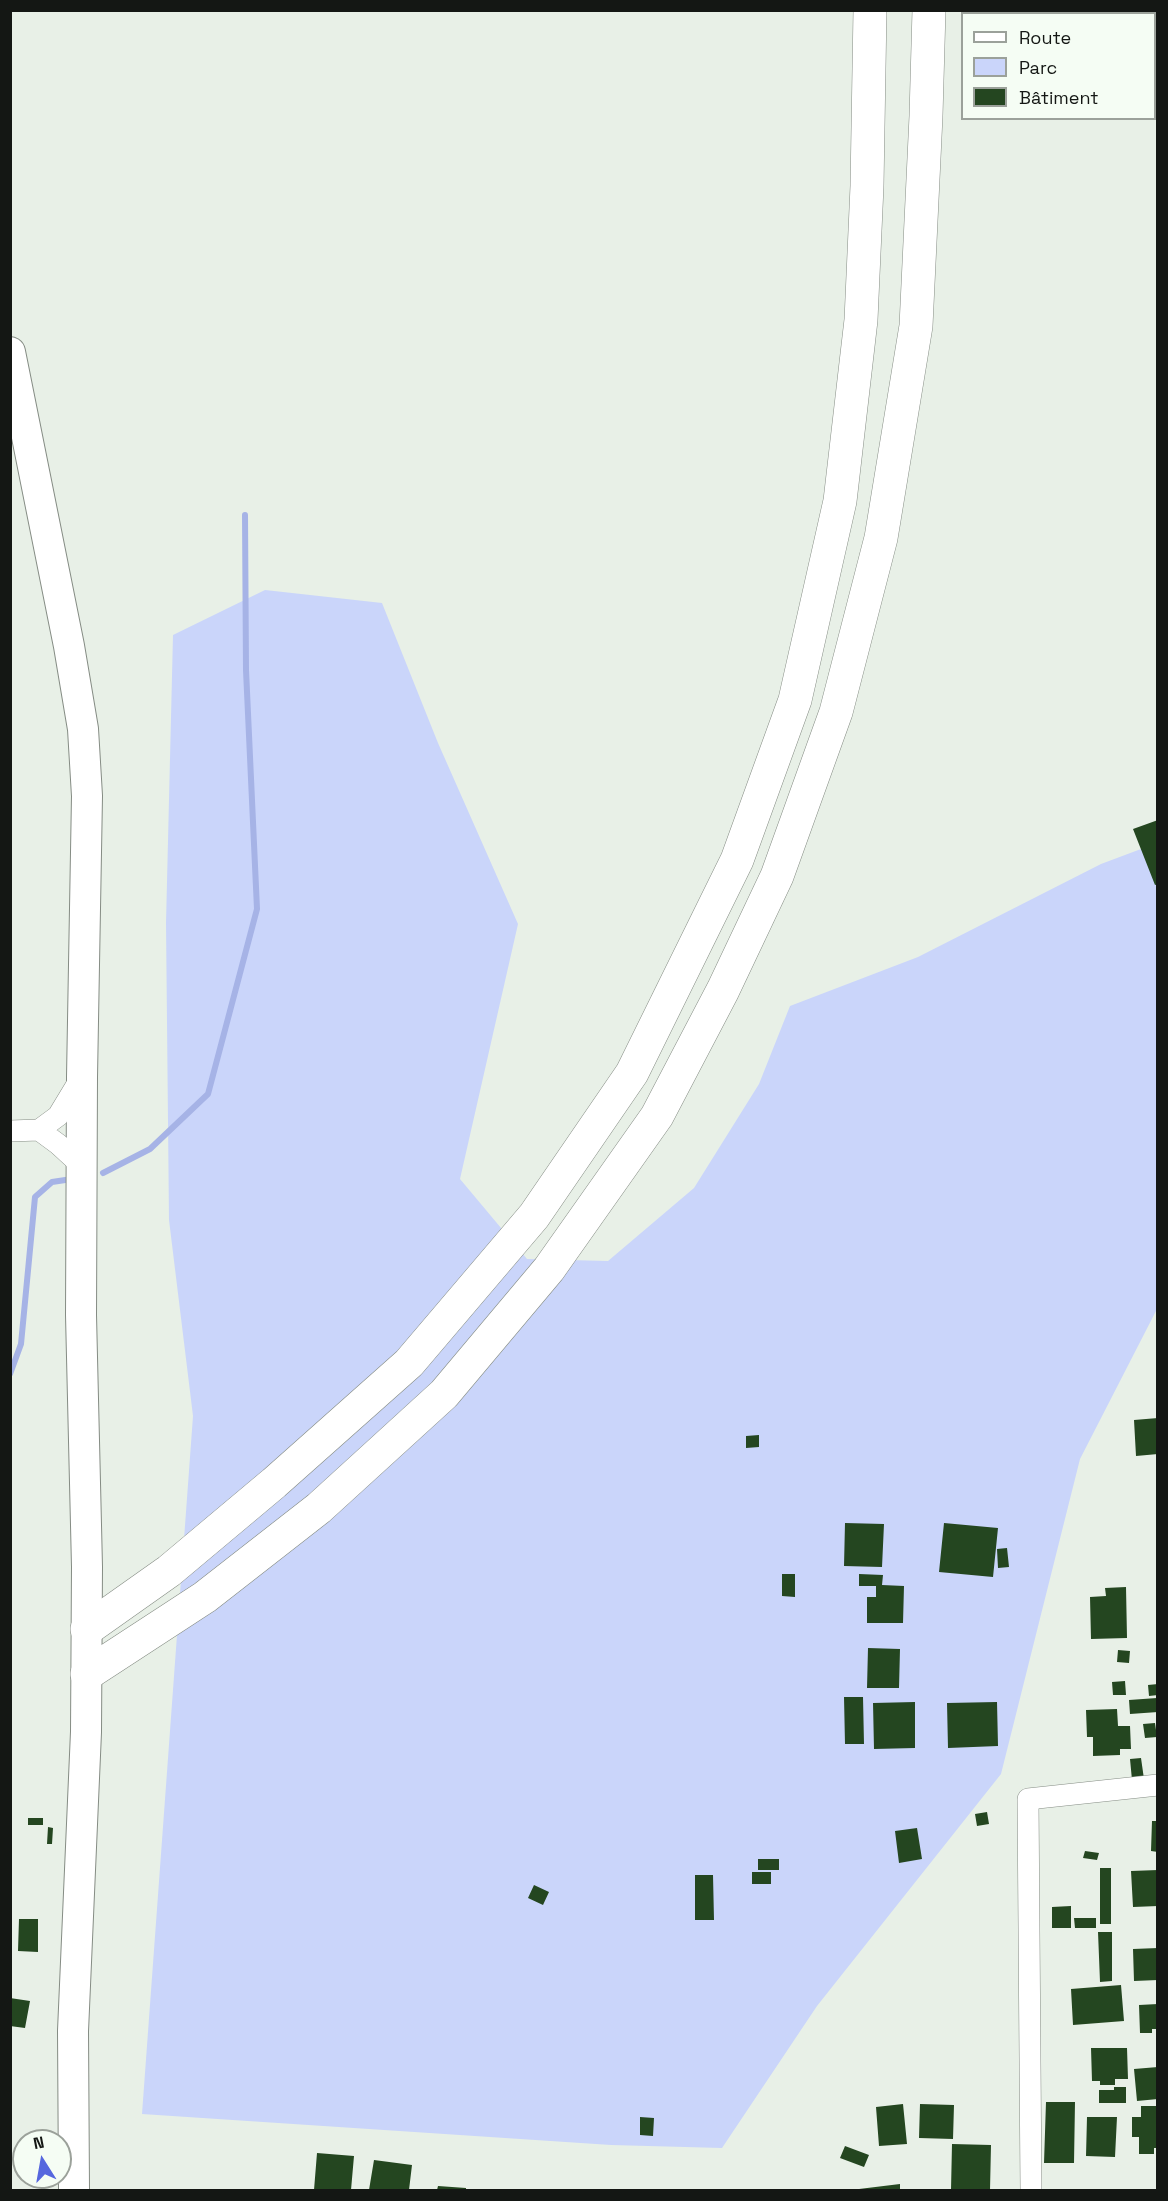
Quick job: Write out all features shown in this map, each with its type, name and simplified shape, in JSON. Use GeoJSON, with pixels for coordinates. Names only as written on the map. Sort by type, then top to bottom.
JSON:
{"type":"FeatureCollection","features":[{"type":"Feature","properties":{"kind":"highway"},"geometry":{"type":"LineString","coordinates":[[87,1629],[169,1571],[274,1483],[409,1364],[534,1216],[632,1073],[737,860],[795,700],[840,501],[861,320],[867,186],[870,10]]}},
{"type":"Feature","properties":{"kind":"highway"},"geometry":{"type":"LineString","coordinates":[[87,1674],[205,1597],[302,1522],[444,1394],[549,1269],[657,1116],[723,990],[777,876],[836,712],[881,538],[916,326],[926,116],[928,10]]}},
{"type":"Feature","properties":{"kind":"street"},"geometry":{"type":"LineString","coordinates":[[10,352],[69,646],[83,729],[87,796],[81,1315],[87,1674],[73,2031],[74,2190]]}},
{"type":"Feature","properties":{"kind":"street"},"geometry":{"type":"LineString","coordinates":[[10,1131],[39,1130],[58,1116],[82,1077]]}},
{"type":"Feature","properties":{"kind":"street"},"geometry":{"type":"LineString","coordinates":[[39,1130],[82,1166]]}},
{"type":"Feature","properties":{"kind":"street"},"geometry":{"type":"LineString","coordinates":[[1031,2190],[1028,1799],[1158,1785]]}},
{"type":"Feature","properties":{"kind":"green space"},"geometry":{"type":"Polygon","coordinates":[[[265,590],[382,603],[438,743],[518,924],[460,1179],[527,1259],[608,1261],[694,1188],[759,1084],[790,1006],[918,957],[1101,864],[1157,843],[1157,1309],[1080,1459],[1001,1774],[817,2006],[722,2148],[611,2145],[142,2114],[193,1416],[169,1220],[166,923],[173,635],[265,590]]]}},
{"type":"Feature","properties":{"kind":"building"},"geometry":{"type":"Polygon","coordinates":[[[1158,820],[1158,884],[1155,885],[1133,829],[1158,820]]]}},
{"type":"Feature","properties":{"kind":"building"},"geometry":{"type":"Polygon","coordinates":[[[1158,1418],[1158,1454],[1136,1456],[1134,1420],[1158,1418]]]}},
{"type":"Feature","properties":{"kind":"building"},"geometry":{"type":"Polygon","coordinates":[[[759,1435],[759,1447],[746,1448],[746,1436],[759,1435]]]}},
{"type":"Feature","properties":{"kind":"building"},"geometry":{"type":"Polygon","coordinates":[[[845,1523],[884,1524],[882,1567],[844,1566],[845,1523]]]}},
{"type":"Feature","properties":{"kind":"building"},"geometry":{"type":"Polygon","coordinates":[[[944,1523],[998,1528],[993,1577],[939,1572],[944,1523]]]}},
{"type":"Feature","properties":{"kind":"building"},"geometry":{"type":"Polygon","coordinates":[[[1007,1548],[1009,1567],[998,1568],[997,1549],[1007,1548]]]}},
{"type":"Feature","properties":{"kind":"building"},"geometry":{"type":"Polygon","coordinates":[[[782,1574],[795,1574],[795,1597],[782,1596],[782,1574]]]}},
{"type":"Feature","properties":{"kind":"building"},"geometry":{"type":"Polygon","coordinates":[[[859,1574],[883,1575],[882,1585],[904,1586],[903,1623],[867,1623],[867,1597],[876,1597],[876,1586],[859,1586],[859,1574]]]}},
{"type":"Feature","properties":{"kind":"building"},"geometry":{"type":"Polygon","coordinates":[[[1126,1587],[1127,1638],[1091,1639],[1090,1597],[1106,1596],[1105,1588],[1126,1587]]]}},
{"type":"Feature","properties":{"kind":"building"},"geometry":{"type":"Polygon","coordinates":[[[868,1648],[900,1649],[899,1688],[867,1688],[868,1648]]]}},
{"type":"Feature","properties":{"kind":"building"},"geometry":{"type":"Polygon","coordinates":[[[1118,1650],[1130,1651],[1129,1663],[1117,1662],[1118,1650]]]}},
{"type":"Feature","properties":{"kind":"building"},"geometry":{"type":"Polygon","coordinates":[[[1125,1681],[1126,1695],[1113,1695],[1112,1682],[1125,1681]]]}},
{"type":"Feature","properties":{"kind":"building"},"geometry":{"type":"Polygon","coordinates":[[[1158,1684],[1158,1695],[1149,1696],[1148,1685],[1158,1684]]]}},
{"type":"Feature","properties":{"kind":"building"},"geometry":{"type":"Polygon","coordinates":[[[844,1697],[863,1697],[864,1744],[845,1744],[844,1697]]]}},
{"type":"Feature","properties":{"kind":"building"},"geometry":{"type":"Polygon","coordinates":[[[1157,1698],[1158,1712],[1130,1714],[1129,1700],[1157,1698]]]}},
{"type":"Feature","properties":{"kind":"building"},"geometry":{"type":"Polygon","coordinates":[[[915,1702],[915,1748],[874,1749],[873,1703],[915,1702]]]}},
{"type":"Feature","properties":{"kind":"building"},"geometry":{"type":"Polygon","coordinates":[[[997,1702],[998,1746],[948,1748],[947,1703],[997,1702]]]}},
{"type":"Feature","properties":{"kind":"building"},"geometry":{"type":"Polygon","coordinates":[[[1117,1709],[1118,1726],[1130,1726],[1131,1749],[1120,1749],[1120,1755],[1093,1756],[1093,1737],[1087,1737],[1086,1710],[1117,1709]]]}},
{"type":"Feature","properties":{"kind":"building"},"geometry":{"type":"Polygon","coordinates":[[[1155,1723],[1157,1737],[1145,1738],[1143,1724],[1155,1723]]]}},
{"type":"Feature","properties":{"kind":"building"},"geometry":{"type":"Polygon","coordinates":[[[1141,1758],[1144,1779],[1132,1780],[1130,1759],[1141,1758]]]}},
{"type":"Feature","properties":{"kind":"building"},"geometry":{"type":"Polygon","coordinates":[[[987,1812],[989,1824],[977,1826],[975,1814],[987,1812]]]}},
{"type":"Feature","properties":{"kind":"building"},"geometry":{"type":"Polygon","coordinates":[[[28,1818],[43,1818],[43,1825],[28,1825],[28,1818]]]}},
{"type":"Feature","properties":{"kind":"building"},"geometry":{"type":"Polygon","coordinates":[[[1152,1821],[1158,1821],[1158,1852],[1151,1851],[1152,1821]]]}},
{"type":"Feature","properties":{"kind":"building"},"geometry":{"type":"Polygon","coordinates":[[[48,1827],[53,1828],[52,1844],[47,1844],[48,1827]]]}},
{"type":"Feature","properties":{"kind":"building"},"geometry":{"type":"Polygon","coordinates":[[[917,1828],[922,1859],[899,1863],[895,1831],[917,1828]]]}},
{"type":"Feature","properties":{"kind":"building"},"geometry":{"type":"Polygon","coordinates":[[[1085,1851],[1099,1853],[1097,1860],[1083,1858],[1085,1851]]]}},
{"type":"Feature","properties":{"kind":"building"},"geometry":{"type":"Polygon","coordinates":[[[758,1859],[779,1859],[779,1870],[758,1870],[758,1859]]]}},
{"type":"Feature","properties":{"kind":"building"},"geometry":{"type":"Polygon","coordinates":[[[1100,1868],[1111,1868],[1111,1924],[1100,1924],[1100,1868]]]}},
{"type":"Feature","properties":{"kind":"building"},"geometry":{"type":"Polygon","coordinates":[[[1158,1870],[1158,1906],[1133,1907],[1131,1871],[1158,1870]]]}},
{"type":"Feature","properties":{"kind":"building"},"geometry":{"type":"Polygon","coordinates":[[[752,1872],[771,1872],[771,1884],[752,1884],[752,1872]]]}},
{"type":"Feature","properties":{"kind":"building"},"geometry":{"type":"Polygon","coordinates":[[[695,1875],[713,1875],[714,1920],[695,1920],[695,1875]]]}},
{"type":"Feature","properties":{"kind":"building"},"geometry":{"type":"Polygon","coordinates":[[[534,1885],[549,1892],[543,1905],[528,1898],[534,1885]]]}},
{"type":"Feature","properties":{"kind":"building"},"geometry":{"type":"Polygon","coordinates":[[[1071,1906],[1071,1928],[1052,1928],[1052,1907],[1071,1906]]]}},
{"type":"Feature","properties":{"kind":"building"},"geometry":{"type":"Polygon","coordinates":[[[1074,1918],[1096,1918],[1096,1928],[1075,1928],[1074,1918]]]}},
{"type":"Feature","properties":{"kind":"building"},"geometry":{"type":"Polygon","coordinates":[[[19,1919],[38,1919],[38,1952],[18,1951],[19,1919]]]}},
{"type":"Feature","properties":{"kind":"building"},"geometry":{"type":"Polygon","coordinates":[[[1098,1932],[1112,1932],[1112,1981],[1100,1982],[1098,1932]]]}},
{"type":"Feature","properties":{"kind":"building"},"geometry":{"type":"Polygon","coordinates":[[[1158,1948],[1158,1980],[1134,1981],[1133,1949],[1158,1948]]]}},
{"type":"Feature","properties":{"kind":"building"},"geometry":{"type":"Polygon","coordinates":[[[1121,1985],[1124,2021],[1073,2025],[1071,1989],[1121,1985]]]}},
{"type":"Feature","properties":{"kind":"building"},"geometry":{"type":"Polygon","coordinates":[[[10,1998],[30,2001],[25,2028],[10,2026],[10,1998]]]}},
{"type":"Feature","properties":{"kind":"building"},"geometry":{"type":"Polygon","coordinates":[[[1158,2004],[1158,2029],[1152,2029],[1152,2033],[1140,2033],[1139,2005],[1158,2004]]]}},
{"type":"Feature","properties":{"kind":"building"},"geometry":{"type":"Polygon","coordinates":[[[1091,2048],[1127,2048],[1128,2079],[1115,2079],[1115,2085],[1100,2085],[1100,2081],[1092,2081],[1091,2048]]]}},
{"type":"Feature","properties":{"kind":"building"},"geometry":{"type":"Polygon","coordinates":[[[1158,2067],[1158,2099],[1137,2101],[1134,2069],[1158,2067]]]}},
{"type":"Feature","properties":{"kind":"building"},"geometry":{"type":"Polygon","coordinates":[[[1114,2087],[1126,2087],[1126,2103],[1099,2103],[1099,2090],[1114,2090],[1114,2087]]]}},
{"type":"Feature","properties":{"kind":"building"},"geometry":{"type":"Polygon","coordinates":[[[1046,2102],[1075,2102],[1074,2163],[1044,2163],[1046,2102]]]}},
{"type":"Feature","properties":{"kind":"building"},"geometry":{"type":"Polygon","coordinates":[[[903,2104],[907,2144],[879,2146],[876,2107],[903,2104]]]}},
{"type":"Feature","properties":{"kind":"building"},"geometry":{"type":"Polygon","coordinates":[[[920,2104],[954,2105],[953,2139],[919,2138],[920,2104]]]}},
{"type":"Feature","properties":{"kind":"building"},"geometry":{"type":"Polygon","coordinates":[[[1141,2106],[1158,2106],[1158,2148],[1154,2148],[1154,2154],[1139,2154],[1139,2137],[1132,2137],[1132,2117],[1141,2117],[1141,2106]]]}},
{"type":"Feature","properties":{"kind":"building"},"geometry":{"type":"Polygon","coordinates":[[[640,2117],[654,2118],[653,2136],[640,2135],[640,2117]]]}},
{"type":"Feature","properties":{"kind":"building"},"geometry":{"type":"Polygon","coordinates":[[[1087,2117],[1117,2117],[1115,2157],[1086,2156],[1087,2117]]]}},
{"type":"Feature","properties":{"kind":"building"},"geometry":{"type":"Polygon","coordinates":[[[952,2144],[991,2145],[990,2190],[951,2190],[952,2144]]]}},
{"type":"Feature","properties":{"kind":"building"},"geometry":{"type":"Polygon","coordinates":[[[845,2146],[869,2155],[864,2167],[840,2158],[845,2146]]]}},
{"type":"Feature","properties":{"kind":"building"},"geometry":{"type":"Polygon","coordinates":[[[317,2153],[354,2156],[351,2190],[314,2190],[317,2153]]]}},
{"type":"Feature","properties":{"kind":"building"},"geometry":{"type":"Polygon","coordinates":[[[374,2160],[412,2165],[409,2190],[369,2190],[374,2160]]]}},
{"type":"Feature","properties":{"kind":"building"},"geometry":{"type":"Polygon","coordinates":[[[900,2184],[900,2190],[859,2190],[859,2189],[900,2184]]]}},
{"type":"Feature","properties":{"kind":"building"},"geometry":{"type":"Polygon","coordinates":[[[438,2186],[466,2188],[466,2190],[437,2190],[438,2186]]]}},
{"type":"Feature","properties":{"kind":"waterway"},"geometry":{"type":"LineString","coordinates":[[103,1173],[150,1149],[208,1094],[257,909],[246,670],[245,515]]}},
{"type":"Feature","properties":{"kind":"waterway"},"geometry":{"type":"LineString","coordinates":[[10,1374],[21,1344],[35,1197],[52,1182],[72,1179]]}}]}
